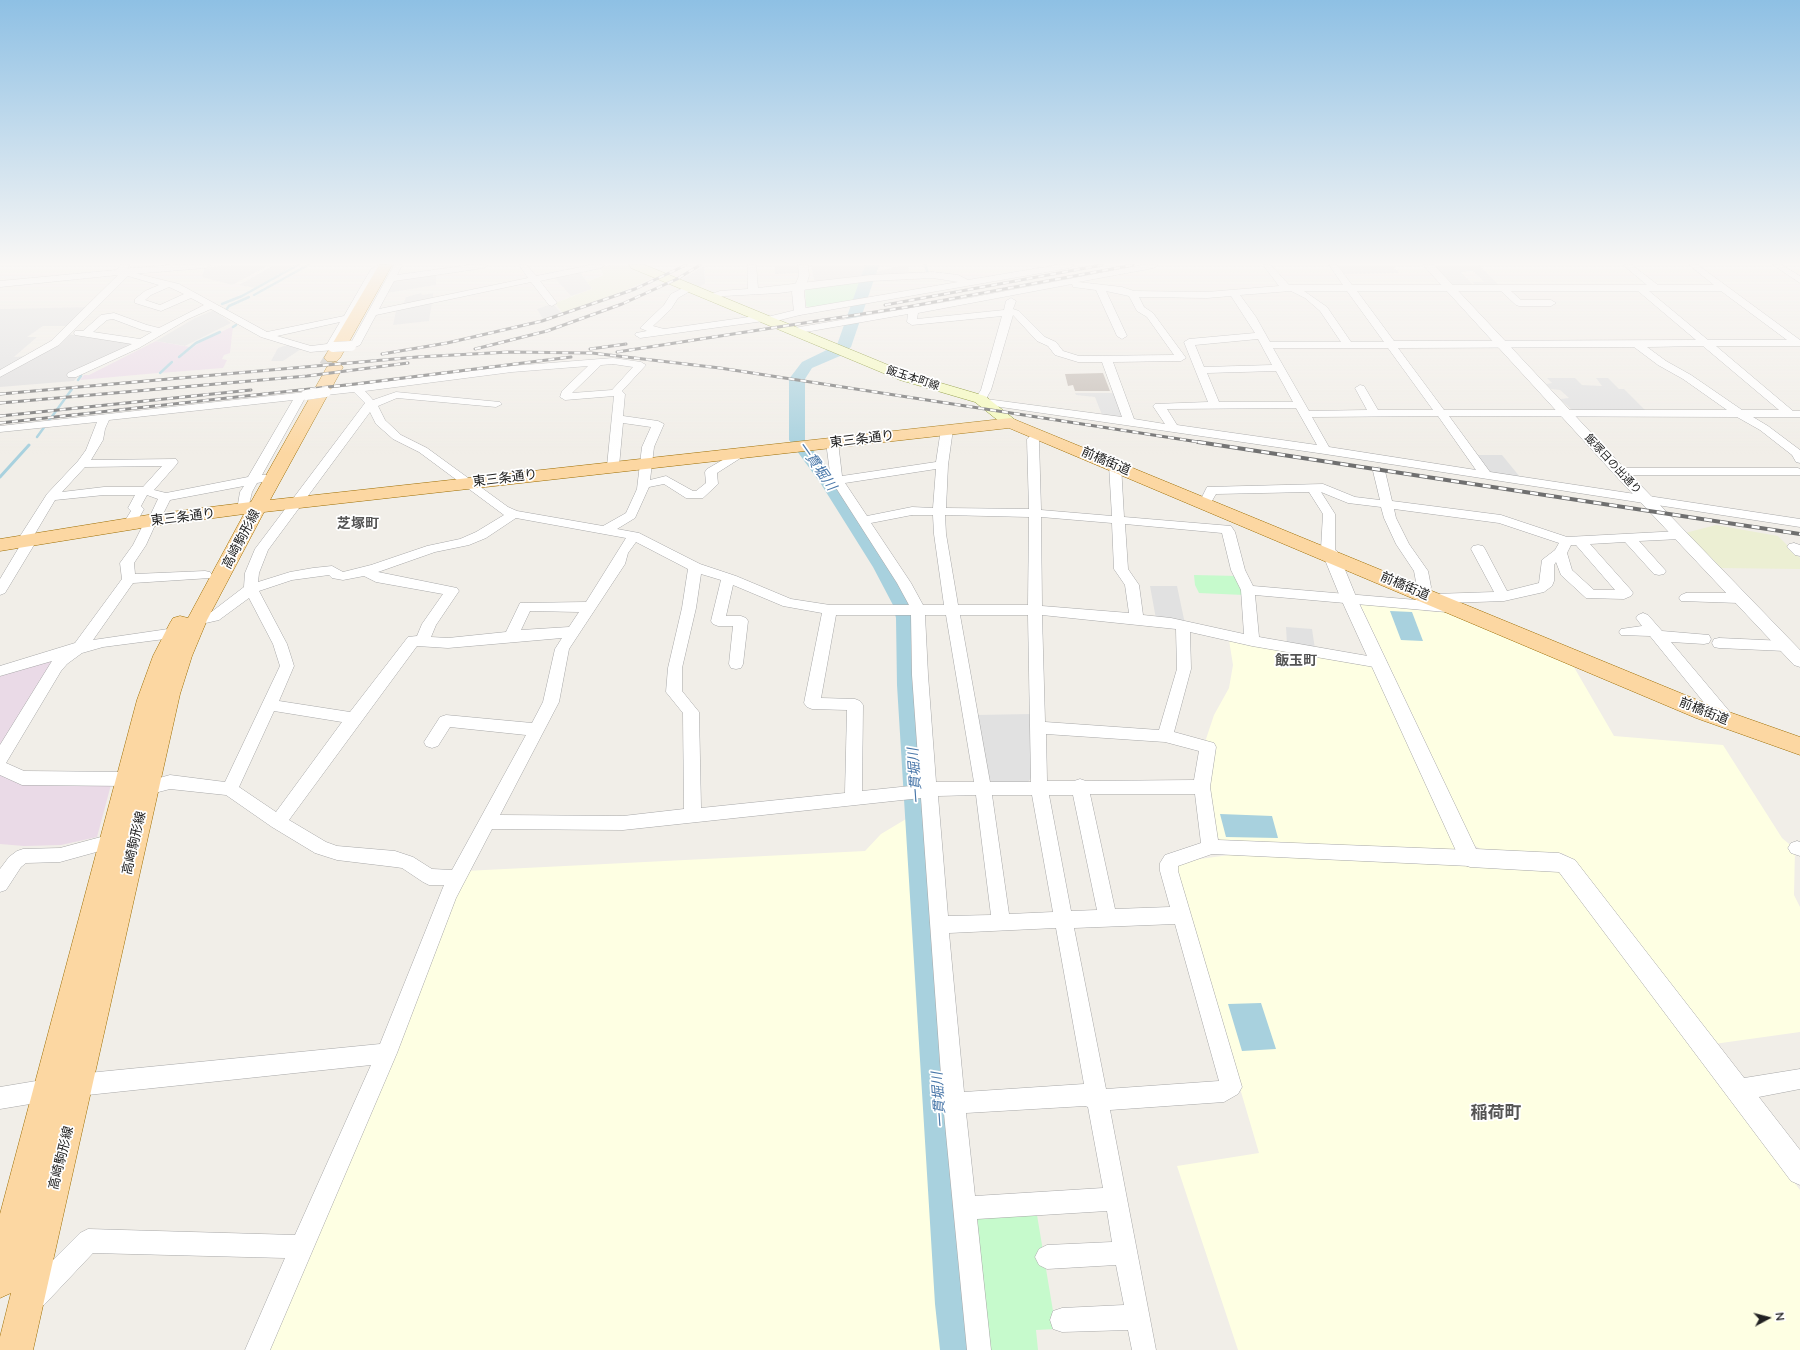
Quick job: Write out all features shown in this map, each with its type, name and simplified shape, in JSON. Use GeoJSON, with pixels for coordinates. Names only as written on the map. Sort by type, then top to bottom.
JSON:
{"type":"FeatureCollection","features":[{"type":"Feature","properties":{"kind":"main road","name":"高崎駒形線"},"geometry":{"type":"LineString","coordinates":[[186,626],[250,509],[264,478],[349,328]]}},
{"type":"Feature","properties":{"kind":"main road","name":"高崎駒形線"},"geometry":{"type":"LineString","coordinates":[[333,357],[352,328]]}},
{"type":"Feature","properties":{"kind":"main road","name":"飯玉本町線"},"geometry":{"type":"LineString","coordinates":[[787,328],[916,381],[982,400],[1011,423]]}},
{"type":"Feature","properties":{"kind":"main road","name":"東三条通り"},"geometry":{"type":"LineString","coordinates":[[0,545],[129,524],[298,502],[801,446],[947,428],[1011,423]]}},
{"type":"Feature","properties":{"kind":"main road","name":"前橋街道"},"geometry":{"type":"LineString","coordinates":[[1011,423],[1115,465],[1729,722],[1800,746]]}},
{"type":"Feature","properties":{"kind":"main road","name":"高崎駒形線"},"geometry":{"type":"LineString","coordinates":[[0,1280],[50,1089],[112,841],[138,783],[186,643],[186,626],[205,575],[250,509]]}},
{"type":"Feature","properties":{"kind":"main road","name":"高崎駒形線"},"geometry":{"type":"LineString","coordinates":[[15,1350],[78,1085],[138,783]]}},
{"type":"Feature","properties":{"kind":"street"},"geometry":{"type":"LineString","coordinates":[[0,374],[55,343],[70,328]]}},
{"type":"Feature","properties":{"kind":"street"},"geometry":{"type":"LineString","coordinates":[[85,334],[92,328]]}},
{"type":"Feature","properties":{"kind":"street"},"geometry":{"type":"LineString","coordinates":[[145,328],[161,331]]}},
{"type":"Feature","properties":{"kind":"street"},"geometry":{"type":"LineString","coordinates":[[72,375],[142,342],[166,328]]}},
{"type":"Feature","properties":{"kind":"street"},"geometry":{"type":"LineString","coordinates":[[253,328],[265,335],[333,357],[355,345],[364,328]]}},
{"type":"Feature","properties":{"kind":"street"},"geometry":{"type":"LineString","coordinates":[[265,335],[299,328]]}},
{"type":"Feature","properties":{"kind":"street"},"geometry":{"type":"LineString","coordinates":[[333,357],[343,328]]}},
{"type":"Feature","properties":{"kind":"street"},"geometry":{"type":"LineString","coordinates":[[645,328],[661,329],[665,332]]}},
{"type":"Feature","properties":{"kind":"street"},"geometry":{"type":"LineString","coordinates":[[665,332],[669,328]]}},
{"type":"Feature","properties":{"kind":"street"},"geometry":{"type":"LineString","coordinates":[[640,335],[696,328]]}},
{"type":"Feature","properties":{"kind":"street"},"geometry":{"type":"LineString","coordinates":[[794,331],[810,328]]}},
{"type":"Feature","properties":{"kind":"street"},"geometry":{"type":"LineString","coordinates":[[1003,328],[982,400],[1324,450],[1800,523]]}},
{"type":"Feature","properties":{"kind":"street"},"geometry":{"type":"LineString","coordinates":[[1030,328],[1041,339],[1052,344],[1060,354],[1078,359],[1107,360],[1195,358]]}},
{"type":"Feature","properties":{"kind":"street"},"geometry":{"type":"LineString","coordinates":[[1118,328],[1122,336]]}},
{"type":"Feature","properties":{"kind":"street"},"geometry":{"type":"LineString","coordinates":[[1159,328],[1181,358]]}},
{"type":"Feature","properties":{"kind":"street"},"geometry":{"type":"LineString","coordinates":[[1257,328],[1324,450]]}},
{"type":"Feature","properties":{"kind":"street"},"geometry":{"type":"LineString","coordinates":[[1337,328],[1348,344]]}},
{"type":"Feature","properties":{"kind":"street"},"geometry":{"type":"LineString","coordinates":[[1379,328],[1486,475]]}},
{"type":"Feature","properties":{"kind":"street","name":"飯塚日の出通り"},"geometry":{"type":"LineString","coordinates":[[1486,328],[1739,598],[1791,648],[1800,661]]}},
{"type":"Feature","properties":{"kind":"street"},"geometry":{"type":"LineString","coordinates":[[1688,328],[1795,414]]}},
{"type":"Feature","properties":{"kind":"street"},"geometry":{"type":"LineString","coordinates":[[1779,328],[1799,343]]}},
{"type":"Feature","properties":{"kind":"street"},"geometry":{"type":"LineString","coordinates":[[66,332],[142,342]]}},
{"type":"Feature","properties":{"kind":"street"},"geometry":{"type":"LineString","coordinates":[[1215,405],[1189,342],[1263,340],[1348,344],[1799,343]]}},
{"type":"Feature","properties":{"kind":"street"},"geometry":{"type":"LineString","coordinates":[[1636,343],[1662,363],[1764,428],[1797,453],[1800,459]]}},
{"type":"Feature","properties":{"kind":"street"},"geometry":{"type":"LineString","coordinates":[[1107,360],[1130,422]]}},
{"type":"Feature","properties":{"kind":"street"},"geometry":{"type":"LineString","coordinates":[[0,429],[360,389],[512,369],[613,361],[641,364],[615,392]]}},
{"type":"Feature","properties":{"kind":"street"},"geometry":{"type":"LineString","coordinates":[[598,362],[566,393],[565,396],[615,392],[620,394],[613,466]]}},
{"type":"Feature","properties":{"kind":"street"},"geometry":{"type":"LineString","coordinates":[[1200,370],[1278,368]]}},
{"type":"Feature","properties":{"kind":"street"},"geometry":{"type":"LineString","coordinates":[[1360,388],[1374,413]]}},
{"type":"Feature","properties":{"kind":"street"},"geometry":{"type":"LineString","coordinates":[[360,389],[359,391],[372,405],[380,422],[397,437],[423,450],[504,510],[514,514],[634,536],[695,567],[728,578],[788,603],[830,610],[1036,610],[1137,619],[1183,626],[1252,641],[1380,663]]}},
{"type":"Feature","properties":{"kind":"street"},"geometry":{"type":"LineString","coordinates":[[51,497],[104,492],[145,491],[166,498],[264,478],[283,472],[289,465],[327,392]]}},
{"type":"Feature","properties":{"kind":"street"},"geometry":{"type":"LineString","coordinates":[[264,478],[304,395]]}},
{"type":"Feature","properties":{"kind":"street"},"geometry":{"type":"LineString","coordinates":[[230,789],[287,666],[280,644],[251,589],[252,573],[258,555],[368,406],[396,396],[496,404]]}},
{"type":"Feature","properties":{"kind":"street"},"geometry":{"type":"LineString","coordinates":[[1174,429],[1159,406],[1215,405],[1374,413],[1565,412],[1795,414]]}},
{"type":"Feature","properties":{"kind":"street"},"geometry":{"type":"LineString","coordinates":[[0,590],[51,497],[82,464],[97,440],[98,432],[105,418]]}},
{"type":"Feature","properties":{"kind":"street"},"geometry":{"type":"LineString","coordinates":[[605,531],[632,515],[644,485],[648,447],[658,424],[617,419]]}},
{"type":"Feature","properties":{"kind":"street"},"geometry":{"type":"LineString","coordinates":[[947,428],[942,465],[939,512],[948,594],[953,610],[966,678],[983,788],[1001,923]]}},
{"type":"Feature","properties":{"kind":"street"},"geometry":{"type":"LineString","coordinates":[[1038,434],[1033,439],[1039,788],[1065,920],[1144,1350]]}},
{"type":"Feature","properties":{"kind":"street"},"geometry":{"type":"LineString","coordinates":[[832,442],[837,480],[904,583],[916,610],[920,791],[939,926],[954,1103],[979,1350]]}},
{"type":"Feature","properties":{"kind":"street"},"geometry":{"type":"LineString","coordinates":[[1788,446],[1800,448]]}},
{"type":"Feature","properties":{"kind":"street"},"geometry":{"type":"LineString","coordinates":[[644,485],[666,480],[690,495],[699,495],[712,484],[712,472],[744,452]]}},
{"type":"Feature","properties":{"kind":"street"},"geometry":{"type":"LineString","coordinates":[[82,464],[172,462],[145,491],[134,508],[138,509],[129,524]]}},
{"type":"Feature","properties":{"kind":"street"},"geometry":{"type":"LineString","coordinates":[[837,480],[942,465]]}},
{"type":"Feature","properties":{"kind":"street"},"geometry":{"type":"LineString","coordinates":[[1115,465],[1121,569],[1132,585],[1137,619]]}},
{"type":"Feature","properties":{"kind":"street"},"geometry":{"type":"LineString","coordinates":[[1620,472],[1799,470]]}},
{"type":"Feature","properties":{"kind":"street"},"geometry":{"type":"LineString","coordinates":[[1379,471],[1386,504],[1403,544],[1421,571],[1424,587],[1428,596],[1503,596],[1539,589],[1545,586],[1549,560],[1563,547],[1580,541],[1680,535]]}},
{"type":"Feature","properties":{"kind":"street"},"geometry":{"type":"LineString","coordinates":[[1313,488],[1329,514],[1328,549],[1349,599],[1470,858]]}},
{"type":"Feature","properties":{"kind":"street"},"geometry":{"type":"LineString","coordinates":[[1205,503],[1211,490],[1323,488],[1352,500],[1500,519],[1563,547]]}},
{"type":"Feature","properties":{"kind":"street"},"geometry":{"type":"LineString","coordinates":[[0,759],[56,667],[80,647],[129,579],[127,563],[166,498]]}},
{"type":"Feature","properties":{"kind":"street"},"geometry":{"type":"LineString","coordinates":[[864,520],[912,511],[1035,513],[1226,529],[1229,532],[1238,570],[1248,590],[1252,641]]}},
{"type":"Feature","properties":{"kind":"street"},"geometry":{"type":"LineString","coordinates":[[0,671],[73,652],[103,642],[186,626],[214,617],[251,589],[290,576],[332,570],[337,575],[343,576],[367,571],[432,550],[464,542],[481,535],[514,514]]}},
{"type":"Feature","properties":{"kind":"street"},"geometry":{"type":"LineString","coordinates":[[257,1350],[304,1247],[387,1053],[448,896],[551,702],[562,649],[634,536]]}},
{"type":"Feature","properties":{"kind":"street"},"geometry":{"type":"LineString","coordinates":[[1628,537],[1659,571]]}},
{"type":"Feature","properties":{"kind":"street"},"geometry":{"type":"LineString","coordinates":[[1563,547],[1566,572],[1591,595],[1626,593],[1580,541]]}},
{"type":"Feature","properties":{"kind":"street"},"geometry":{"type":"LineString","coordinates":[[1478,549],[1503,596]]}},
{"type":"Feature","properties":{"kind":"street"},"geometry":{"type":"LineString","coordinates":[[693,815],[691,712],[674,692],[675,668],[689,608],[695,567]]}},
{"type":"Feature","properties":{"kind":"street"},"geometry":{"type":"LineString","coordinates":[[367,571],[376,578],[452,591],[429,624],[423,640]]}},
{"type":"Feature","properties":{"kind":"street"},"geometry":{"type":"LineString","coordinates":[[129,579],[205,575]]}},
{"type":"Feature","properties":{"kind":"street"},"geometry":{"type":"LineString","coordinates":[[728,578],[718,621],[741,620],[736,664]]}},
{"type":"Feature","properties":{"kind":"street"},"geometry":{"type":"LineString","coordinates":[[1248,590],[1456,608]]}},
{"type":"Feature","properties":{"kind":"street"},"geometry":{"type":"LineString","coordinates":[[1686,598],[1739,598]]}},
{"type":"Feature","properties":{"kind":"street"},"geometry":{"type":"LineString","coordinates":[[511,636],[525,606],[590,607]]}},
{"type":"Feature","properties":{"kind":"street"},"geometry":{"type":"LineString","coordinates":[[830,610],[812,704],[855,705],[853,798]]}},
{"type":"Feature","properties":{"kind":"street"},"geometry":{"type":"LineString","coordinates":[[1643,618],[1729,722]]}},
{"type":"Feature","properties":{"kind":"street"},"geometry":{"type":"LineString","coordinates":[[1165,736],[1184,669],[1183,626]]}},
{"type":"Feature","properties":{"kind":"street"},"geometry":{"type":"LineString","coordinates":[[278,822],[354,718],[413,641],[423,640],[448,643],[511,636],[573,632]]}},
{"type":"Feature","properties":{"kind":"street"},"geometry":{"type":"LineString","coordinates":[[1626,632],[1704,638]]}},
{"type":"Feature","properties":{"kind":"street"},"geometry":{"type":"LineString","coordinates":[[1719,643],[1791,648]]}},
{"type":"Feature","properties":{"kind":"street"},"geometry":{"type":"LineString","coordinates":[[269,705],[354,718]]}},
{"type":"Feature","properties":{"kind":"street"},"geometry":{"type":"LineString","coordinates":[[432,742],[446,721],[537,730]]}},
{"type":"Feature","properties":{"kind":"street"},"geometry":{"type":"LineString","coordinates":[[1038,727],[1165,736],[1208,747],[1203,772],[1202,787],[1210,847]]}},
{"type":"Feature","properties":{"kind":"street"},"geometry":{"type":"LineString","coordinates":[[0,768],[22,778],[138,783],[170,782],[230,789],[278,822],[322,848],[337,852],[395,859],[407,862],[429,877],[457,878]]}},
{"type":"Feature","properties":{"kind":"street"},"geometry":{"type":"LineString","coordinates":[[487,822],[608,824],[920,791],[1080,786],[1202,787]]}},
{"type":"Feature","properties":{"kind":"street"},"geometry":{"type":"LineString","coordinates":[[1080,786],[1108,918]]}},
{"type":"Feature","properties":{"kind":"street"},"geometry":{"type":"LineString","coordinates":[[0,884],[15,862],[23,856],[65,854],[112,841]]}},
{"type":"Feature","properties":{"kind":"street"},"geometry":{"type":"LineString","coordinates":[[954,1103],[1085,1095],[1097,1100],[1224,1091],[1231,1087],[1169,871],[1169,863],[1175,858],[1201,852],[1210,847],[1559,862],[1567,866],[1800,1172]]}},
{"type":"Feature","properties":{"kind":"street"},"geometry":{"type":"LineString","coordinates":[[939,926],[1182,915]]}},
{"type":"Feature","properties":{"kind":"street"},"geometry":{"type":"LineString","coordinates":[[0,1098],[78,1085],[387,1053]]}},
{"type":"Feature","properties":{"kind":"street"},"geometry":{"type":"LineString","coordinates":[[1738,1090],[1800,1079]]}},
{"type":"Feature","properties":{"kind":"street"},"geometry":{"type":"LineString","coordinates":[[964,1208],[1116,1199]]}},
{"type":"Feature","properties":{"kind":"street"},"geometry":{"type":"LineString","coordinates":[[26,1305],[88,1241],[304,1247]]}},
{"type":"Feature","properties":{"kind":"street"},"geometry":{"type":"LineString","coordinates":[[1047,1257],[1126,1253]]}},
{"type":"Feature","properties":{"kind":"street"},"geometry":{"type":"LineString","coordinates":[[1062,1320],[1138,1317]]}},
{"type":"Feature","properties":{"kind":"shaded area"},"geometry":{"type":"Polygon","coordinates":[[[0,328],[40,328],[27,337],[37,337],[14,357],[31,356],[0,372],[0,328]]]}},
{"type":"Feature","properties":{"kind":"shaded area"},"geometry":{"type":"Polygon","coordinates":[[[178,328],[221,328],[185,346],[156,341],[178,328]]]}},
{"type":"Feature","properties":{"kind":"shaded area"},"geometry":{"type":"Polygon","coordinates":[[[229,328],[233,328],[230,353],[224,355],[222,359],[227,360],[223,368],[161,373],[174,362],[172,361],[158,373],[80,380],[84,375],[89,375],[156,341],[190,347],[177,357],[180,357],[199,343],[229,328]]]}},
{"type":"Feature","properties":{"kind":"shaded area"},"geometry":{"type":"Polygon","coordinates":[[[68,334],[133,344],[72,376],[77,377],[74,381],[0,387],[0,376],[56,345],[68,334]]]}},
{"type":"Feature","properties":{"kind":"shaded area"},"geometry":{"type":"Polygon","coordinates":[[[287,345],[301,349],[283,361],[271,361],[278,348],[287,345]]]}},
{"type":"Feature","properties":{"kind":"shaded area"},"geometry":{"type":"Polygon","coordinates":[[[1547,378],[1575,378],[1582,385],[1602,386],[1596,378],[1608,378],[1619,389],[1624,389],[1645,410],[1573,411],[1560,399],[1569,398],[1560,390],[1551,389],[1546,384],[1552,383],[1547,378]]]}},
{"type":"Feature","properties":{"kind":"shaded area"},"geometry":{"type":"Polygon","coordinates":[[[1075,393],[1116,393],[1127,420],[1102,415],[1095,397],[1076,395],[1075,393]]]}},
{"type":"Feature","properties":{"kind":"shaded area"},"geometry":{"type":"Polygon","coordinates":[[[1477,455],[1502,455],[1520,477],[1490,473],[1477,455]]]}},
{"type":"Feature","properties":{"kind":"shaded area"},"geometry":{"type":"Polygon","coordinates":[[[1716,525],[1778,536],[1800,558],[1800,569],[1717,568],[1685,533],[1716,525]]]}},
{"type":"Feature","properties":{"kind":"shaded area"},"geometry":{"type":"Polygon","coordinates":[[[1150,586],[1177,586],[1185,624],[1156,619],[1150,586]]]}},
{"type":"Feature","properties":{"kind":"shaded area"},"geometry":{"type":"Polygon","coordinates":[[[1360,604],[1422,607],[1424,611],[1437,612],[1444,612],[1446,608],[1571,662],[1614,736],[1723,745],[1782,838],[1795,849],[1794,895],[1800,907],[1800,1032],[1714,1044],[1571,858],[1562,853],[1482,850],[1474,845],[1360,604]]]}},
{"type":"Feature","properties":{"kind":"shaded area"},"geometry":{"type":"Polygon","coordinates":[[[1286,627],[1312,629],[1315,649],[1287,644],[1286,627]]]}},
{"type":"Feature","properties":{"kind":"shaded area"},"geometry":{"type":"Polygon","coordinates":[[[1229,640],[1370,664],[1377,669],[1460,850],[1221,840],[1216,837],[1208,776],[1215,745],[1205,742],[1214,715],[1229,688],[1233,665],[1229,640]]]}},
{"type":"Feature","properties":{"kind":"shaded area"},"geometry":{"type":"Polygon","coordinates":[[[60,657],[0,754],[0,673],[60,657]]]}},
{"type":"Feature","properties":{"kind":"shaded area"},"geometry":{"type":"Polygon","coordinates":[[[1031,714],[1032,777],[1028,782],[993,783],[987,778],[976,715],[1031,714]]]}},
{"type":"Feature","properties":{"kind":"shaded area"},"geometry":{"type":"Polygon","coordinates":[[[0,772],[112,781],[97,837],[61,845],[24,846],[0,844],[0,772]]]}},
{"type":"Feature","properties":{"kind":"shaded area"},"geometry":{"type":"Polygon","coordinates":[[[911,816],[941,1350],[269,1350],[465,871],[865,851],[881,834],[911,816]]]}},
{"type":"Feature","properties":{"kind":"shaded area"},"geometry":{"type":"Polygon","coordinates":[[[1229,855],[1552,867],[1560,871],[1800,1190],[1800,1350],[1238,1350],[1177,1166],[1259,1153],[1176,871],[1178,862],[1229,855]]]}},
{"type":"Feature","properties":{"kind":"green space"},"geometry":{"type":"Polygon","coordinates":[[[1194,575],[1238,576],[1244,595],[1199,593],[1195,585],[1194,575]]]}},
{"type":"Feature","properties":{"kind":"green space"},"geometry":{"type":"Polygon","coordinates":[[[1036,1209],[1056,1329],[1036,1330],[1038,1350],[983,1350],[970,1213],[1036,1209]]]}},
{"type":"Feature","properties":{"kind":"water"},"geometry":{"type":"Polygon","coordinates":[[[1390,611],[1412,612],[1423,641],[1401,640],[1390,611]]]}},
{"type":"Feature","properties":{"kind":"water"},"geometry":{"type":"Polygon","coordinates":[[[1220,814],[1272,816],[1278,838],[1226,837],[1220,814]]]}},
{"type":"Feature","properties":{"kind":"water"},"geometry":{"type":"Polygon","coordinates":[[[1261,1003],[1276,1049],[1242,1051],[1228,1004],[1261,1003]]]}},
{"type":"Feature","properties":{"kind":"building"},"geometry":{"type":"Polygon","coordinates":[[[1103,373],[1110,391],[1075,391],[1073,385],[1068,386],[1065,374],[1103,373]]]}},
{"type":"Feature","properties":{"kind":"waterway","name":"一貫堀川"},"geometry":{"type":"LineString","coordinates":[[850,328],[844,347],[835,353],[807,365],[797,379],[797,440],[829,482],[883,567],[903,605],[906,618],[908,685],[953,1304],[958,1350]]}},
{"type":"Feature","properties":{"kind":"waterway"},"geometry":{"type":"LineString","coordinates":[[179,357],[196,343],[220,332]]}},
{"type":"Feature","properties":{"kind":"waterway"},"geometry":{"type":"LineString","coordinates":[[160,373],[172,362]]}},
{"type":"Feature","properties":{"kind":"waterway"},"geometry":{"type":"LineString","coordinates":[[78,380],[81,376]]}},
{"type":"Feature","properties":{"kind":"waterway"},"geometry":{"type":"LineString","coordinates":[[37,437],[72,389]]}},
{"type":"Feature","properties":{"kind":"waterway"},"geometry":{"type":"LineString","coordinates":[[0,477],[29,445]]}},
{"type":"Feature","properties":{"kind":"tunnel"},"geometry":{"type":"LineString","coordinates":[[326,367],[332,358]]}},
{"type":"Feature","properties":{"kind":"railway"},"geometry":{"type":"LineString","coordinates":[[382,354],[447,343],[512,328]]}},
{"type":"Feature","properties":{"kind":"railway"},"geometry":{"type":"LineString","coordinates":[[475,349],[555,328]]}},
{"type":"Feature","properties":{"kind":"railway"},"geometry":{"type":"LineString","coordinates":[[617,352],[772,328]]}},
{"type":"Feature","properties":{"kind":"railway"},"geometry":{"type":"LineString","coordinates":[[590,349],[626,344]]}},
{"type":"Feature","properties":{"kind":"railway"},"geometry":{"type":"LineString","coordinates":[[0,394],[417,357],[509,352],[592,353],[720,368],[1205,443]]}},
{"type":"Feature","properties":{"kind":"railway"},"geometry":{"type":"LineString","coordinates":[[0,423],[355,384],[571,357]]}},
{"type":"Feature","properties":{"kind":"railway"},"geometry":{"type":"LineString","coordinates":[[0,403],[307,376],[408,363]]}},
{"type":"Feature","properties":{"kind":"railway"},"geometry":{"type":"LineString","coordinates":[[0,416],[251,390]]}},
{"type":"Feature","properties":{"kind":"railway"},"geometry":{"type":"LineString","coordinates":[[1198,442],[1800,534]]}},
{"type":"Feature","properties":{"kind":"district","name":"芝塚町"},"geometry":{"type":"Point","coordinates":[358,523]}},
{"type":"Feature","properties":{"kind":"district","name":"飯玉町"},"geometry":{"type":"Point","coordinates":[1296,660]}},
{"type":"Feature","properties":{"kind":"district","name":"稲荷町"},"geometry":{"type":"Point","coordinates":[1496,1113]}}]}
